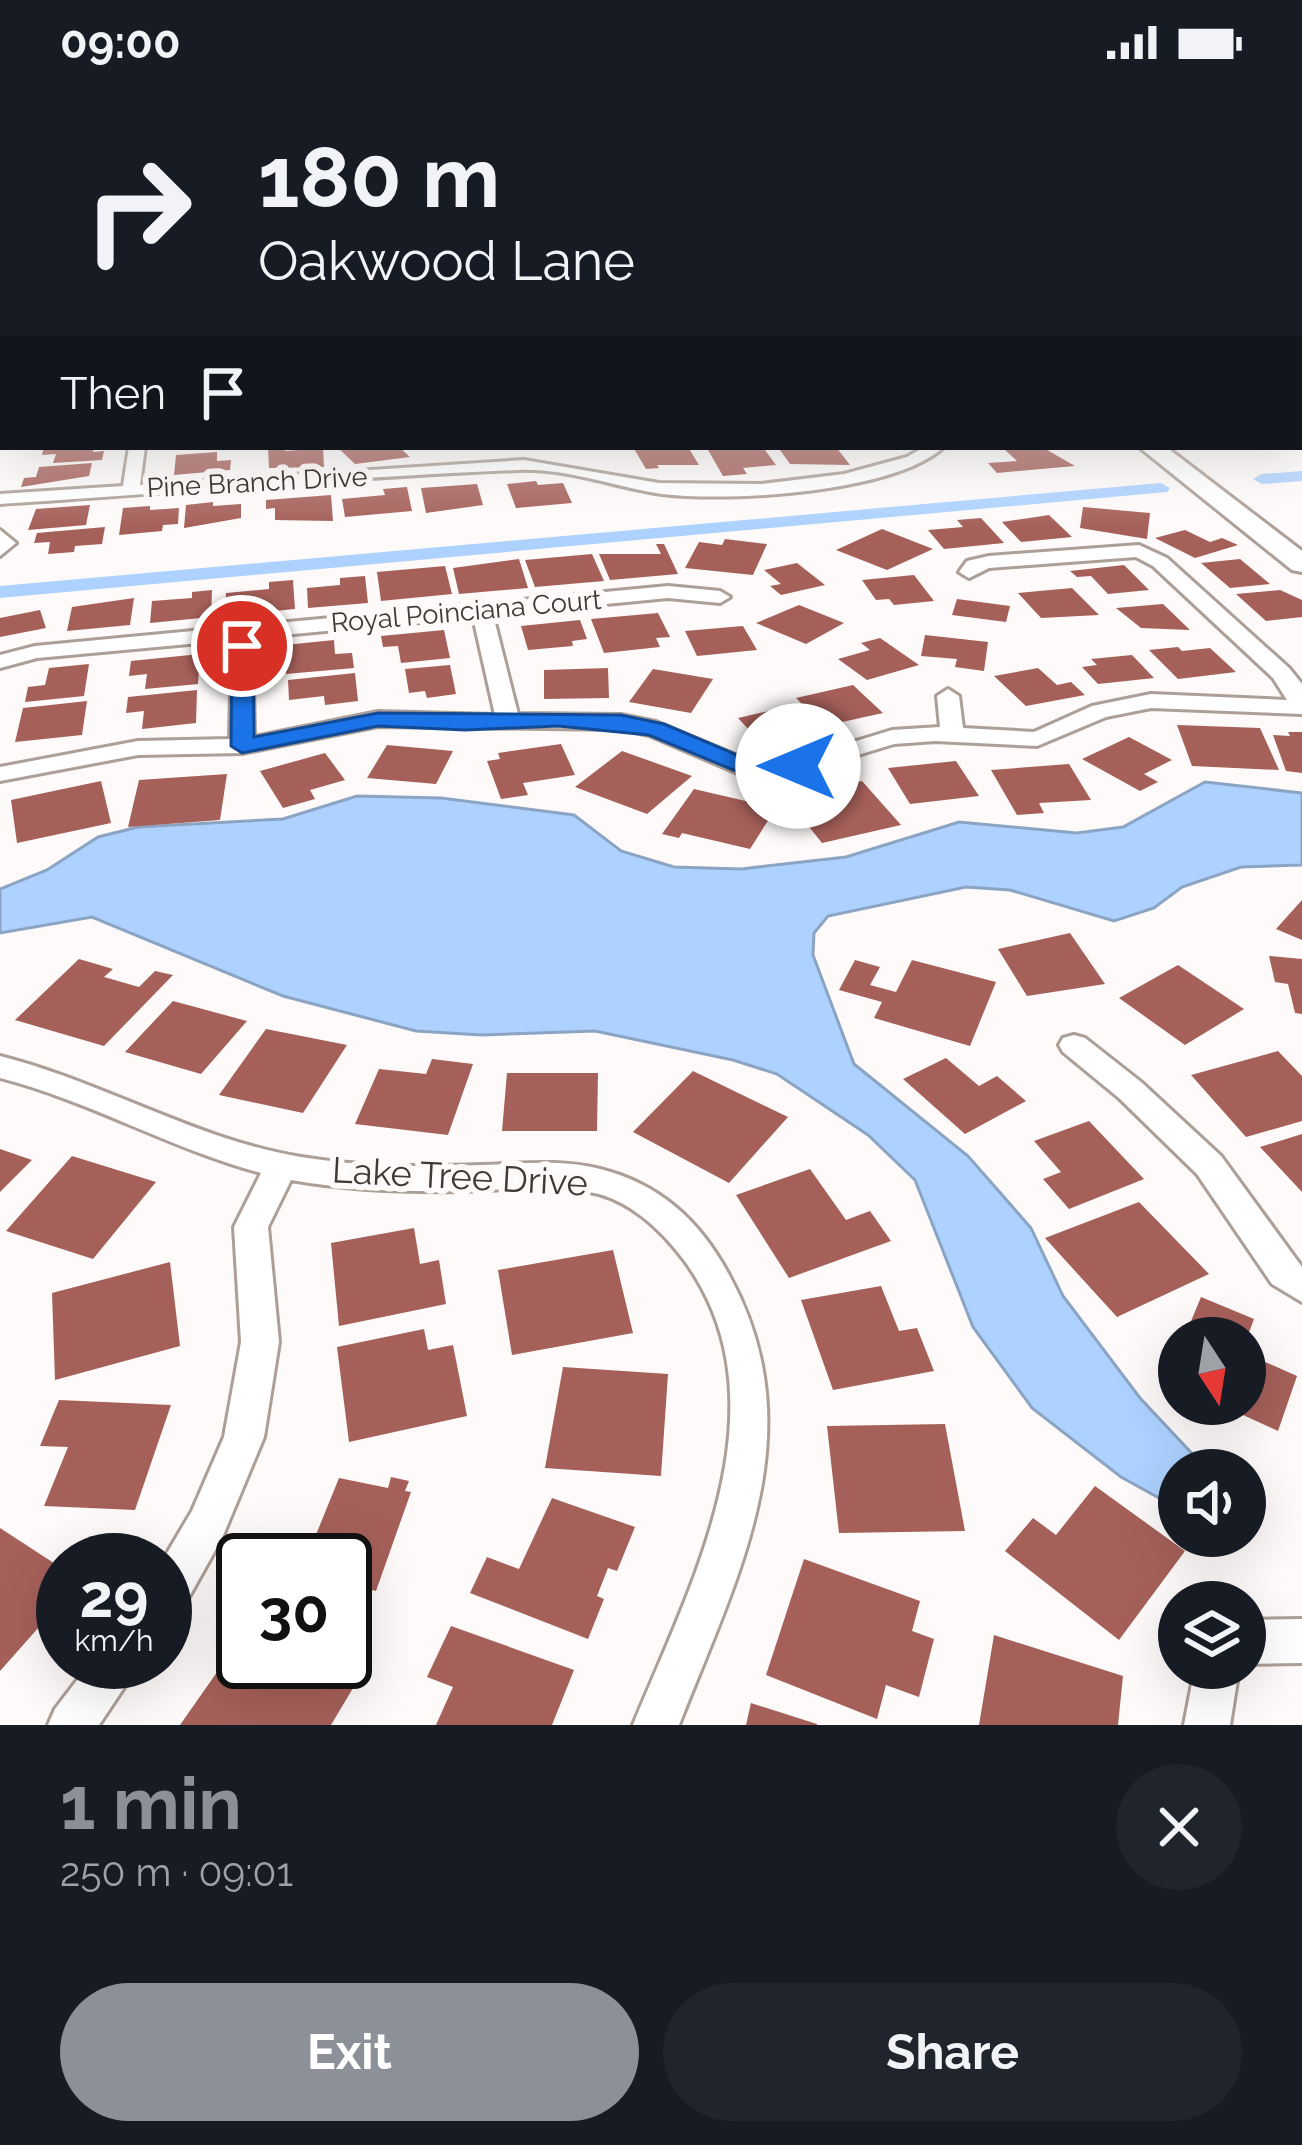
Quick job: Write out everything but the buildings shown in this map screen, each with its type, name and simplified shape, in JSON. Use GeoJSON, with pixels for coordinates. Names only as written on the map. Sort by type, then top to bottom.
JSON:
{"type":"FeatureCollection","features":[{"type":"Feature","properties":{"kind":"main road"},"geometry":{"type":"LineString","coordinates":[[1155,450],[1302,564]]}},
{"type":"Feature","properties":{"kind":"main road"},"geometry":{"type":"LineString","coordinates":[[1189,450],[1302,538]]}},
{"type":"Feature","properties":{"kind":"street"},"geometry":{"type":"LineString","coordinates":[[130,489],[136,450]]}},
{"type":"Feature","properties":{"kind":"street"},"geometry":{"type":"LineString","coordinates":[[460,450],[464,468]]}},
{"type":"Feature","properties":{"kind":"street","name":"Pine Branch Drive"},"geometry":{"type":"LineString","coordinates":[[0,499],[554,466],[691,492],[850,479],[920,460],[932,450]]}},
{"type":"Feature","properties":{"kind":"street"},"geometry":{"type":"LineString","coordinates":[[0,536],[8,543],[0,550]]}},
{"type":"Feature","properties":{"kind":"street"},"geometry":{"type":"LineString","coordinates":[[0,774],[138,748],[242,746],[378,719],[621,722],[656,729],[755,772],[776,772],[892,737],[1037,739],[1100,711],[1151,701],[1301,707],[1281,673],[1160,562],[1139,551],[989,562],[974,565],[969,572]]}},
{"type":"Feature","properties":{"kind":"street","name":"Royal Poinciana Court"},"geometry":{"type":"LineString","coordinates":[[0,662],[35,652],[668,592],[719,597]]}},
{"type":"Feature","properties":{"kind":"street"},"geometry":{"type":"LineString","coordinates":[[482,609],[508,720]]}},
{"type":"Feature","properties":{"kind":"street"},"geometry":{"type":"LineString","coordinates":[[242,632],[242,746]]}},
{"type":"Feature","properties":{"kind":"street"},"geometry":{"type":"LineString","coordinates":[[948,696],[952,735]]}},
{"type":"Feature","properties":{"kind":"street"},"geometry":{"type":"LineString","coordinates":[[1074,1046],[1130,1090],[1209,1165],[1285,1274],[1302,1287]]}},
{"type":"Feature","properties":{"kind":"street","name":"Lake Tree Drive"},"geometry":{"type":"LineString","coordinates":[[0,1066],[281,1166],[422,1180],[575,1177],[628,1188],[682,1234],[717,1281],[733,1314],[750,1380],[751,1459],[733,1525],[656,1725]]}},
{"type":"Feature","properties":{"kind":"street"},"geometry":{"type":"LineString","coordinates":[[192,1550],[244,1437],[260,1342],[251,1227],[281,1166]]}},
{"type":"Feature","properties":{"kind":"street"},"geometry":{"type":"LineString","coordinates":[[1266,1642],[1302,1641]]}},
{"type":"Feature","properties":{"kind":"street"},"geometry":{"type":"LineString","coordinates":[[71,1725],[98,1689]]}},
{"type":"Feature","properties":{"kind":"street"},"geometry":{"type":"LineString","coordinates":[[1207,1725],[1213,1689]]}},
{"type":"Feature","properties":{"kind":"water"},"geometry":{"type":"Polygon","coordinates":[[[1205,782],[1302,793],[1302,865],[1241,867],[1182,887],[1154,908],[1114,921],[1010,890],[966,887],[828,916],[814,933],[813,955],[854,1064],[968,1156],[1031,1228],[1063,1296],[1158,1417],[1158,1425],[1165,1425],[1188,1449],[1158,1449],[1158,1497],[1121,1477],[1032,1408],[973,1327],[915,1180],[868,1135],[777,1074],[595,1031],[482,1035],[416,1031],[283,996],[92,917],[0,933],[0,889],[47,870],[98,837],[138,827],[283,819],[357,796],[441,798],[574,815],[621,851],[674,867],[741,869],[846,857],[959,822],[1077,833],[1123,827],[1205,782]]]}},
{"type":"Feature","properties":{"kind":"waterway"},"geometry":{"type":"LineString","coordinates":[[1262,479],[1302,476]]}},
{"type":"Feature","properties":{"kind":"waterway"},"geometry":{"type":"LineString","coordinates":[[0,592],[1161,488]]}},
{"type":"Feature","properties":{"kind":"route"},"geometry":{"type":"LineString","coordinates":[[242,646],[242,746],[378,719],[465,723],[558,719],[656,729],[755,772],[798,766]]}}]}
